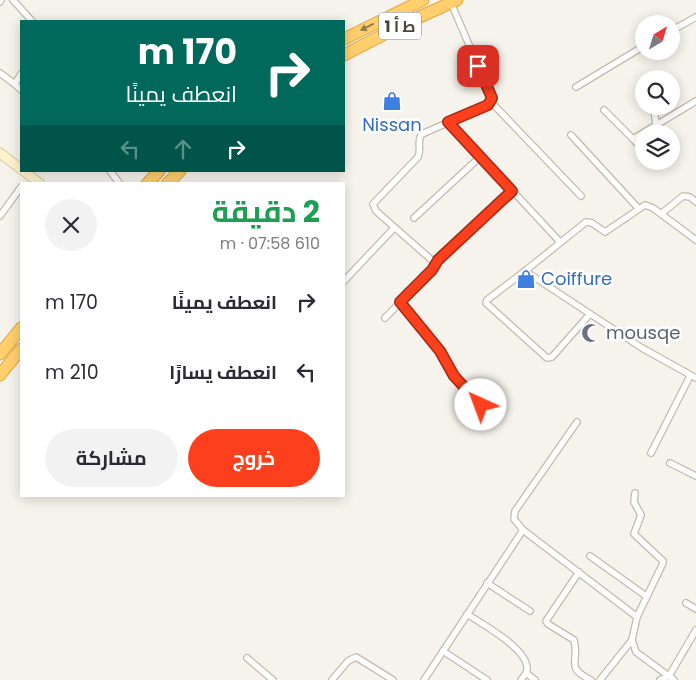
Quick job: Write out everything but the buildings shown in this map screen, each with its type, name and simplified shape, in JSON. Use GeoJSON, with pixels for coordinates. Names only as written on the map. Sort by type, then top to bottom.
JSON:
{"type":"FeatureCollection","features":[{"type":"Feature","properties":{"kind":"highway","name":"ط أ 1"},"geometry":{"type":"LineString","coordinates":[[345,39],[423,0]]}},
{"type":"Feature","properties":{"kind":"highway","name":"ط أ 1"},"geometry":{"type":"LineString","coordinates":[[345,54],[404,24],[454,2]]}},
{"type":"Feature","properties":{"kind":"highway"},"geometry":{"type":"LineString","coordinates":[[149,182],[158,172]]}},
{"type":"Feature","properties":{"kind":"highway"},"geometry":{"type":"LineString","coordinates":[[170,182],[179,172]]}},
{"type":"Feature","properties":{"kind":"highway"},"geometry":{"type":"LineString","coordinates":[[0,354],[20,329]]}},
{"type":"Feature","properties":{"kind":"highway"},"geometry":{"type":"LineString","coordinates":[[0,375],[20,350]]}},
{"type":"Feature","properties":{"kind":"main road"},"geometry":{"type":"LineString","coordinates":[[0,153],[20,168]]}},
{"type":"Feature","properties":{"kind":"main road"},"geometry":{"type":"LineString","coordinates":[[25,172],[38,182]]}},
{"type":"Feature","properties":{"kind":"street"},"geometry":{"type":"LineString","coordinates":[[13,0],[31,20]]}},
{"type":"Feature","properties":{"kind":"street"},"geometry":{"type":"LineString","coordinates":[[454,2],[492,98],[491,102],[582,196]]}},
{"type":"Feature","properties":{"kind":"street"},"geometry":{"type":"LineString","coordinates":[[680,26],[696,17]]}},
{"type":"Feature","properties":{"kind":"street"},"geometry":{"type":"LineString","coordinates":[[576,87],[635,51]]}},
{"type":"Feature","properties":{"kind":"street"},"geometry":{"type":"LineString","coordinates":[[0,73],[20,89]]}},
{"type":"Feature","properties":{"kind":"street"},"geometry":{"type":"LineString","coordinates":[[16,85],[20,76]]}},
{"type":"Feature","properties":{"kind":"street"},"geometry":{"type":"LineString","coordinates":[[654,115],[656,125],[696,101]]}},
{"type":"Feature","properties":{"kind":"street"},"geometry":{"type":"LineString","coordinates":[[435,264],[374,209],[372,204],[418,157],[420,151],[419,139],[422,134],[491,102]]}},
{"type":"Feature","properties":{"kind":"street"},"geometry":{"type":"LineString","coordinates":[[604,110],[635,142]]}},
{"type":"Feature","properties":{"kind":"street"},"geometry":{"type":"LineString","coordinates":[[448,122],[560,242]]}},
{"type":"Feature","properties":{"kind":"street"},"geometry":{"type":"LineString","coordinates":[[571,135],[638,208]]}},
{"type":"Feature","properties":{"kind":"street"},"geometry":{"type":"LineString","coordinates":[[414,218],[481,156]]}},
{"type":"Feature","properties":{"kind":"street"},"geometry":{"type":"LineString","coordinates":[[111,172],[118,182]]}},
{"type":"Feature","properties":{"kind":"street"},"geometry":{"type":"LineString","coordinates":[[0,216],[20,188]]}},
{"type":"Feature","properties":{"kind":"street"},"geometry":{"type":"LineString","coordinates":[[385,318],[432,270],[435,264],[512,191]]}},
{"type":"Feature","properties":{"kind":"street"},"geometry":{"type":"LineString","coordinates":[[661,214],[684,196],[690,196],[696,202]]}},
{"type":"Feature","properties":{"kind":"street"},"geometry":{"type":"LineString","coordinates":[[590,314],[552,357],[547,358],[486,304],[487,300],[586,222],[592,222],[603,232],[638,208],[648,205],[696,240]]}},
{"type":"Feature","properties":{"kind":"street"},"geometry":{"type":"LineString","coordinates":[[345,280],[394,228]]}},
{"type":"Feature","properties":{"kind":"street"},"geometry":{"type":"LineString","coordinates":[[525,271],[642,348],[693,377],[650,453]]}},
{"type":"Feature","properties":{"kind":"street"},"geometry":{"type":"LineString","coordinates":[[400,302],[440,351],[454,376],[481,405]]}},
{"type":"Feature","properties":{"kind":"street"},"geometry":{"type":"LineString","coordinates":[[576,422],[515,511],[514,519],[523,530],[638,617]]}},
{"type":"Feature","properties":{"kind":"street"},"geometry":{"type":"LineString","coordinates":[[670,463],[696,476]]}},
{"type":"Feature","properties":{"kind":"street"},"geometry":{"type":"LineString","coordinates":[[634,493],[634,502],[641,514],[634,534],[663,563],[646,596],[638,617],[632,640],[633,647],[640,656],[671,678]]}},
{"type":"Feature","properties":{"kind":"street"},"geometry":{"type":"LineString","coordinates":[[424,680],[523,530]]}},
{"type":"Feature","properties":{"kind":"street"},"geometry":{"type":"LineString","coordinates":[[590,556],[646,596]]}},
{"type":"Feature","properties":{"kind":"street"},"geometry":{"type":"LineString","coordinates":[[579,572],[546,621],[574,640],[576,671],[578,674],[591,680]]}},
{"type":"Feature","properties":{"kind":"street"},"geometry":{"type":"LineString","coordinates":[[487,583],[530,611]]}},
{"type":"Feature","properties":{"kind":"street"},"geometry":{"type":"LineString","coordinates":[[686,603],[696,609]]}},
{"type":"Feature","properties":{"kind":"street"},"geometry":{"type":"LineString","coordinates":[[466,614],[516,647],[527,666],[526,673],[521,680]]}},
{"type":"Feature","properties":{"kind":"street"},"geometry":{"type":"LineString","coordinates":[[671,678],[696,630]]}},
{"type":"Feature","properties":{"kind":"street"},"geometry":{"type":"LineString","coordinates":[[600,680],[632,640]]}},
{"type":"Feature","properties":{"kind":"street"},"geometry":{"type":"LineString","coordinates":[[443,651],[487,680]]}},
{"type":"Feature","properties":{"kind":"street"},"geometry":{"type":"LineString","coordinates":[[332,680],[348,661],[356,657],[393,680]]}},
{"type":"Feature","properties":{"kind":"street"},"geometry":{"type":"LineString","coordinates":[[247,658],[272,680]]}},
{"type":"Feature","properties":{"kind":"street"},"geometry":{"type":"LineString","coordinates":[[526,673],[535,680]]}},
{"type":"Feature","properties":{"kind":"street"},"geometry":{"type":"LineString","coordinates":[[660,680],[671,678]]}},
{"type":"Feature","properties":{"kind":"place","name":"Nissan"},"geometry":{"type":"Point","coordinates":[392,101]}},
{"type":"Feature","properties":{"kind":"place","name":"Coiffure"},"geometry":{"type":"Point","coordinates":[526,279]}},
{"type":"Feature","properties":{"kind":"place","name":"mousqe"},"geometry":{"type":"Point","coordinates":[591,333]}},
{"type":"Feature","properties":{"kind":"route"},"geometry":{"type":"LineString","coordinates":[[478,66],[492,98],[491,102],[448,122],[512,191],[438,260],[432,270],[400,302],[440,351],[454,376],[481,405]]}}]}
